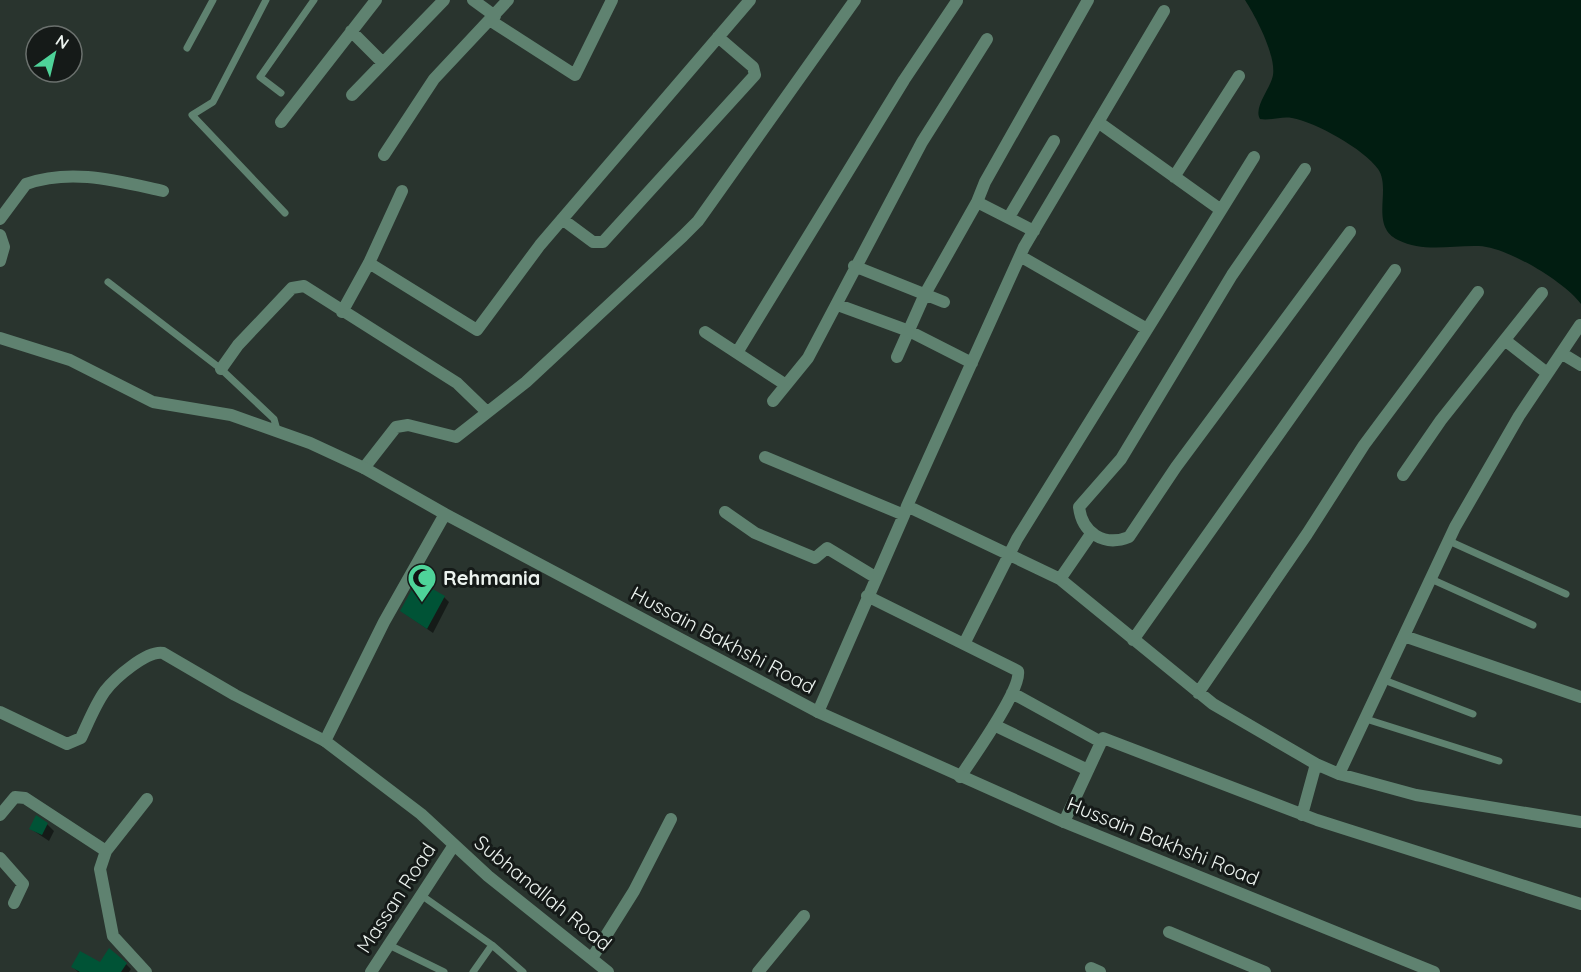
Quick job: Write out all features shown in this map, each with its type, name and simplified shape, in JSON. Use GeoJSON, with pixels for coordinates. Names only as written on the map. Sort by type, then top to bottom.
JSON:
{"type":"FeatureCollection","features":[{"type":"Feature","properties":{"kind":"street"},"geometry":{"type":"LineString","coordinates":[[281,122],[376,0]]}},
{"type":"Feature","properties":{"kind":"street"},"geometry":{"type":"LineString","coordinates":[[352,95],[444,0]]}},
{"type":"Feature","properties":{"kind":"street"},"geometry":{"type":"LineString","coordinates":[[473,0],[493,18],[575,75],[612,0]]}},
{"type":"Feature","properties":{"kind":"street"},"geometry":{"type":"LineString","coordinates":[[384,155],[434,79],[508,0]]}},
{"type":"Feature","properties":{"kind":"street"},"geometry":{"type":"LineString","coordinates":[[369,263],[477,330],[562,219],[750,0]]}},
{"type":"Feature","properties":{"kind":"street"},"geometry":{"type":"LineString","coordinates":[[364,468],[396,427],[408,425],[454,439],[526,382],[698,221],[855,0]]}},
{"type":"Feature","properties":{"kind":"street"},"geometry":{"type":"LineString","coordinates":[[897,357],[925,294],[977,202],[1007,141],[1088,0]]}},
{"type":"Feature","properties":{"kind":"street"},"geometry":{"type":"LineString","coordinates":[[738,351],[904,80],[957,1]]}},
{"type":"Feature","properties":{"kind":"street"},"geometry":{"type":"LineString","coordinates":[[818,711],[875,577],[1020,256],[1164,11]]}},
{"type":"Feature","properties":{"kind":"street"},"geometry":{"type":"LineString","coordinates":[[351,31],[383,63]]}},
{"type":"Feature","properties":{"kind":"street"},"geometry":{"type":"LineString","coordinates":[[562,219],[593,242],[603,242],[755,75],[753,67],[718,37]]}},
{"type":"Feature","properties":{"kind":"street"},"geometry":{"type":"LineString","coordinates":[[773,401],[808,358],[838,305],[854,266],[922,142],[987,39]]}},
{"type":"Feature","properties":{"kind":"street"},"geometry":{"type":"LineString","coordinates":[[1174,177],[1239,76]]}},
{"type":"Feature","properties":{"kind":"street"},"geometry":{"type":"LineString","coordinates":[[1098,122],[1221,210]]}},
{"type":"Feature","properties":{"kind":"street"},"geometry":{"type":"LineString","coordinates":[[1009,218],[1054,141]]}},
{"type":"Feature","properties":{"kind":"street"},"geometry":{"type":"LineString","coordinates":[[964,644],[1009,554],[1254,157]]}},
{"type":"Feature","properties":{"kind":"street"},"geometry":{"type":"LineString","coordinates":[[1305,169],[1232,275],[1121,459],[1079,507],[1081,521],[1091,534],[1108,541],[1129,537],[1176,467],[1350,232]]}},
{"type":"Feature","properties":{"kind":"street"},"geometry":{"type":"LineString","coordinates":[[0,219],[21,188],[40,181],[92,175],[163,191]]}},
{"type":"Feature","properties":{"kind":"street"},"geometry":{"type":"LineString","coordinates":[[342,312],[369,263],[402,191]]}},
{"type":"Feature","properties":{"kind":"street"},"geometry":{"type":"LineString","coordinates":[[977,202],[1034,231]]}},
{"type":"Feature","properties":{"kind":"street"},"geometry":{"type":"LineString","coordinates":[[0,235],[4,247],[0,261]]}},
{"type":"Feature","properties":{"kind":"street"},"geometry":{"type":"LineString","coordinates":[[1020,256],[1147,329]]}},
{"type":"Feature","properties":{"kind":"street"},"geometry":{"type":"LineString","coordinates":[[854,266],[944,302]]}},
{"type":"Feature","properties":{"kind":"street"},"geometry":{"type":"LineString","coordinates":[[1133,640],[1395,270]]}},
{"type":"Feature","properties":{"kind":"street"},"geometry":{"type":"LineString","coordinates":[[221,369],[238,345],[295,286],[304,286],[457,383],[487,412]]}},
{"type":"Feature","properties":{"kind":"street"},"geometry":{"type":"LineString","coordinates":[[1198,693],[1308,534],[1364,445],[1478,292]]}},
{"type":"Feature","properties":{"kind":"street"},"geometry":{"type":"LineString","coordinates":[[1403,475],[1441,420],[1542,293]]}},
{"type":"Feature","properties":{"kind":"street"},"geometry":{"type":"LineString","coordinates":[[838,305],[909,332],[972,363]]}},
{"type":"Feature","properties":{"kind":"street"},"geometry":{"type":"LineString","coordinates":[[1340,774],[1449,541],[1513,426],[1580,325]]}},
{"type":"Feature","properties":{"kind":"street"},"geometry":{"type":"LineString","coordinates":[[705,332],[738,351],[786,385]]}},
{"type":"Feature","properties":{"kind":"street","name":"Hussain Bakhshi Road"},"geometry":{"type":"LineString","coordinates":[[0,338],[70,360],[153,402],[231,415],[277,430],[364,468],[445,514],[818,711],[1064,822],[1434,972]]}},
{"type":"Feature","properties":{"kind":"street"},"geometry":{"type":"LineString","coordinates":[[1506,341],[1547,374]]}},
{"type":"Feature","properties":{"kind":"street"},"geometry":{"type":"LineString","coordinates":[[1561,353],[1581,365]]}},
{"type":"Feature","properties":{"kind":"street"},"geometry":{"type":"LineString","coordinates":[[765,456],[905,510],[1009,554],[1060,579],[1213,704],[1316,764],[1340,774],[1416,795],[1581,822]]}},
{"type":"Feature","properties":{"kind":"street"},"geometry":{"type":"LineString","coordinates":[[725,512],[755,533],[815,558],[827,548],[875,577]]}},
{"type":"Feature","properties":{"kind":"street"},"geometry":{"type":"LineString","coordinates":[[325,741],[384,622],[445,514]]}},
{"type":"Feature","properties":{"kind":"street"},"geometry":{"type":"LineString","coordinates":[[1060,579],[1091,534]]}},
{"type":"Feature","properties":{"kind":"street"},"geometry":{"type":"LineString","coordinates":[[867,596],[1016,669],[1019,677],[1012,693],[960,777]]}},
{"type":"Feature","properties":{"kind":"street"},"geometry":{"type":"LineString","coordinates":[[1404,636],[1581,697]]}},
{"type":"Feature","properties":{"kind":"street","name":"Subhanallah Road"},"geometry":{"type":"LineString","coordinates":[[0,712],[67,744],[75,743],[81,738],[105,691],[137,663],[156,651],[163,653],[235,695],[325,741],[421,814],[488,876],[608,972]]}},
{"type":"Feature","properties":{"kind":"street"},"geometry":{"type":"LineString","coordinates":[[1012,693],[1101,742]]}},
{"type":"Feature","properties":{"kind":"street"},"geometry":{"type":"LineString","coordinates":[[994,725],[1088,770]]}},
{"type":"Feature","properties":{"kind":"street"},"geometry":{"type":"LineString","coordinates":[[1064,822],[1103,738],[1302,815],[1581,904]]}},
{"type":"Feature","properties":{"kind":"street"},"geometry":{"type":"LineString","coordinates":[[1302,815],[1316,764]]}},
{"type":"Feature","properties":{"kind":"street"},"geometry":{"type":"LineString","coordinates":[[0,815],[15,797],[25,798],[106,851]]}},
{"type":"Feature","properties":{"kind":"street"},"geometry":{"type":"LineString","coordinates":[[146,972],[113,936],[100,869],[106,851],[147,799]]}},
{"type":"Feature","properties":{"kind":"street"},"geometry":{"type":"LineString","coordinates":[[592,958],[634,891],[671,819]]}},
{"type":"Feature","properties":{"kind":"street","name":"Massan Road"},"geometry":{"type":"LineString","coordinates":[[371,972],[454,844]]}},
{"type":"Feature","properties":{"kind":"street"},"geometry":{"type":"LineString","coordinates":[[0,858],[23,884],[14,903]]}},
{"type":"Feature","properties":{"kind":"street"},"geometry":{"type":"LineString","coordinates":[[758,972],[804,916]]}},
{"type":"Feature","properties":{"kind":"street"},"geometry":{"type":"LineString","coordinates":[[1169,932],[1265,972]]}},
{"type":"Feature","properties":{"kind":"lane"},"geometry":{"type":"LineString","coordinates":[[187,48],[213,0]]}},
{"type":"Feature","properties":{"kind":"lane"},"geometry":{"type":"LineString","coordinates":[[266,0],[213,102],[192,116],[285,213]]}},
{"type":"Feature","properties":{"kind":"lane"},"geometry":{"type":"LineString","coordinates":[[281,93],[260,76],[314,0]]}},
{"type":"Feature","properties":{"kind":"lane"},"geometry":{"type":"LineString","coordinates":[[108,282],[221,369],[274,419],[277,430]]}},
{"type":"Feature","properties":{"kind":"lane"},"geometry":{"type":"LineString","coordinates":[[1449,541],[1566,594]]}},
{"type":"Feature","properties":{"kind":"lane"},"geometry":{"type":"LineString","coordinates":[[1431,579],[1533,625]]}},
{"type":"Feature","properties":{"kind":"lane"},"geometry":{"type":"LineString","coordinates":[[1384,680],[1473,714]]}},
{"type":"Feature","properties":{"kind":"lane"},"geometry":{"type":"LineString","coordinates":[[1365,719],[1499,761]]}},
{"type":"Feature","properties":{"kind":"lane"},"geometry":{"type":"LineString","coordinates":[[421,896],[492,945],[523,972]]}},
{"type":"Feature","properties":{"kind":"lane"},"geometry":{"type":"LineString","coordinates":[[389,945],[444,972]]}},
{"type":"Feature","properties":{"kind":"lane"},"geometry":{"type":"LineString","coordinates":[[473,972],[492,945]]}},
{"type":"Feature","properties":{"kind":"shaded area"},"geometry":{"type":"Polygon","coordinates":[[[1245,0],[1581,0],[1581,304],[1549,276],[1504,252],[1479,246],[1438,248],[1418,246],[1398,240],[1389,234],[1385,226],[1382,177],[1378,169],[1362,153],[1338,138],[1302,121],[1292,118],[1260,119],[1259,109],[1272,80],[1273,67],[1264,36],[1245,0]]]}},
{"type":"Feature","properties":{"kind":"building","name":"Rehmania"},"geometry":{"type":"Polygon","coordinates":[[[417,580],[445,596],[427,629],[400,611],[417,580]]]}},
{"type":"Feature","properties":{"kind":"building"},"geometry":{"type":"Polygon","coordinates":[[[36,815],[48,823],[42,835],[29,829],[36,815]]]}},
{"type":"Feature","properties":{"kind":"building"},"geometry":{"type":"Polygon","coordinates":[[[109,948],[127,963],[121,972],[80,972],[71,967],[80,951],[100,962],[109,948]]]}},
{"type":"Feature","properties":{"kind":"place","name":"Rehmania"},"geometry":{"type":"Point","coordinates":[422,604]}}]}
